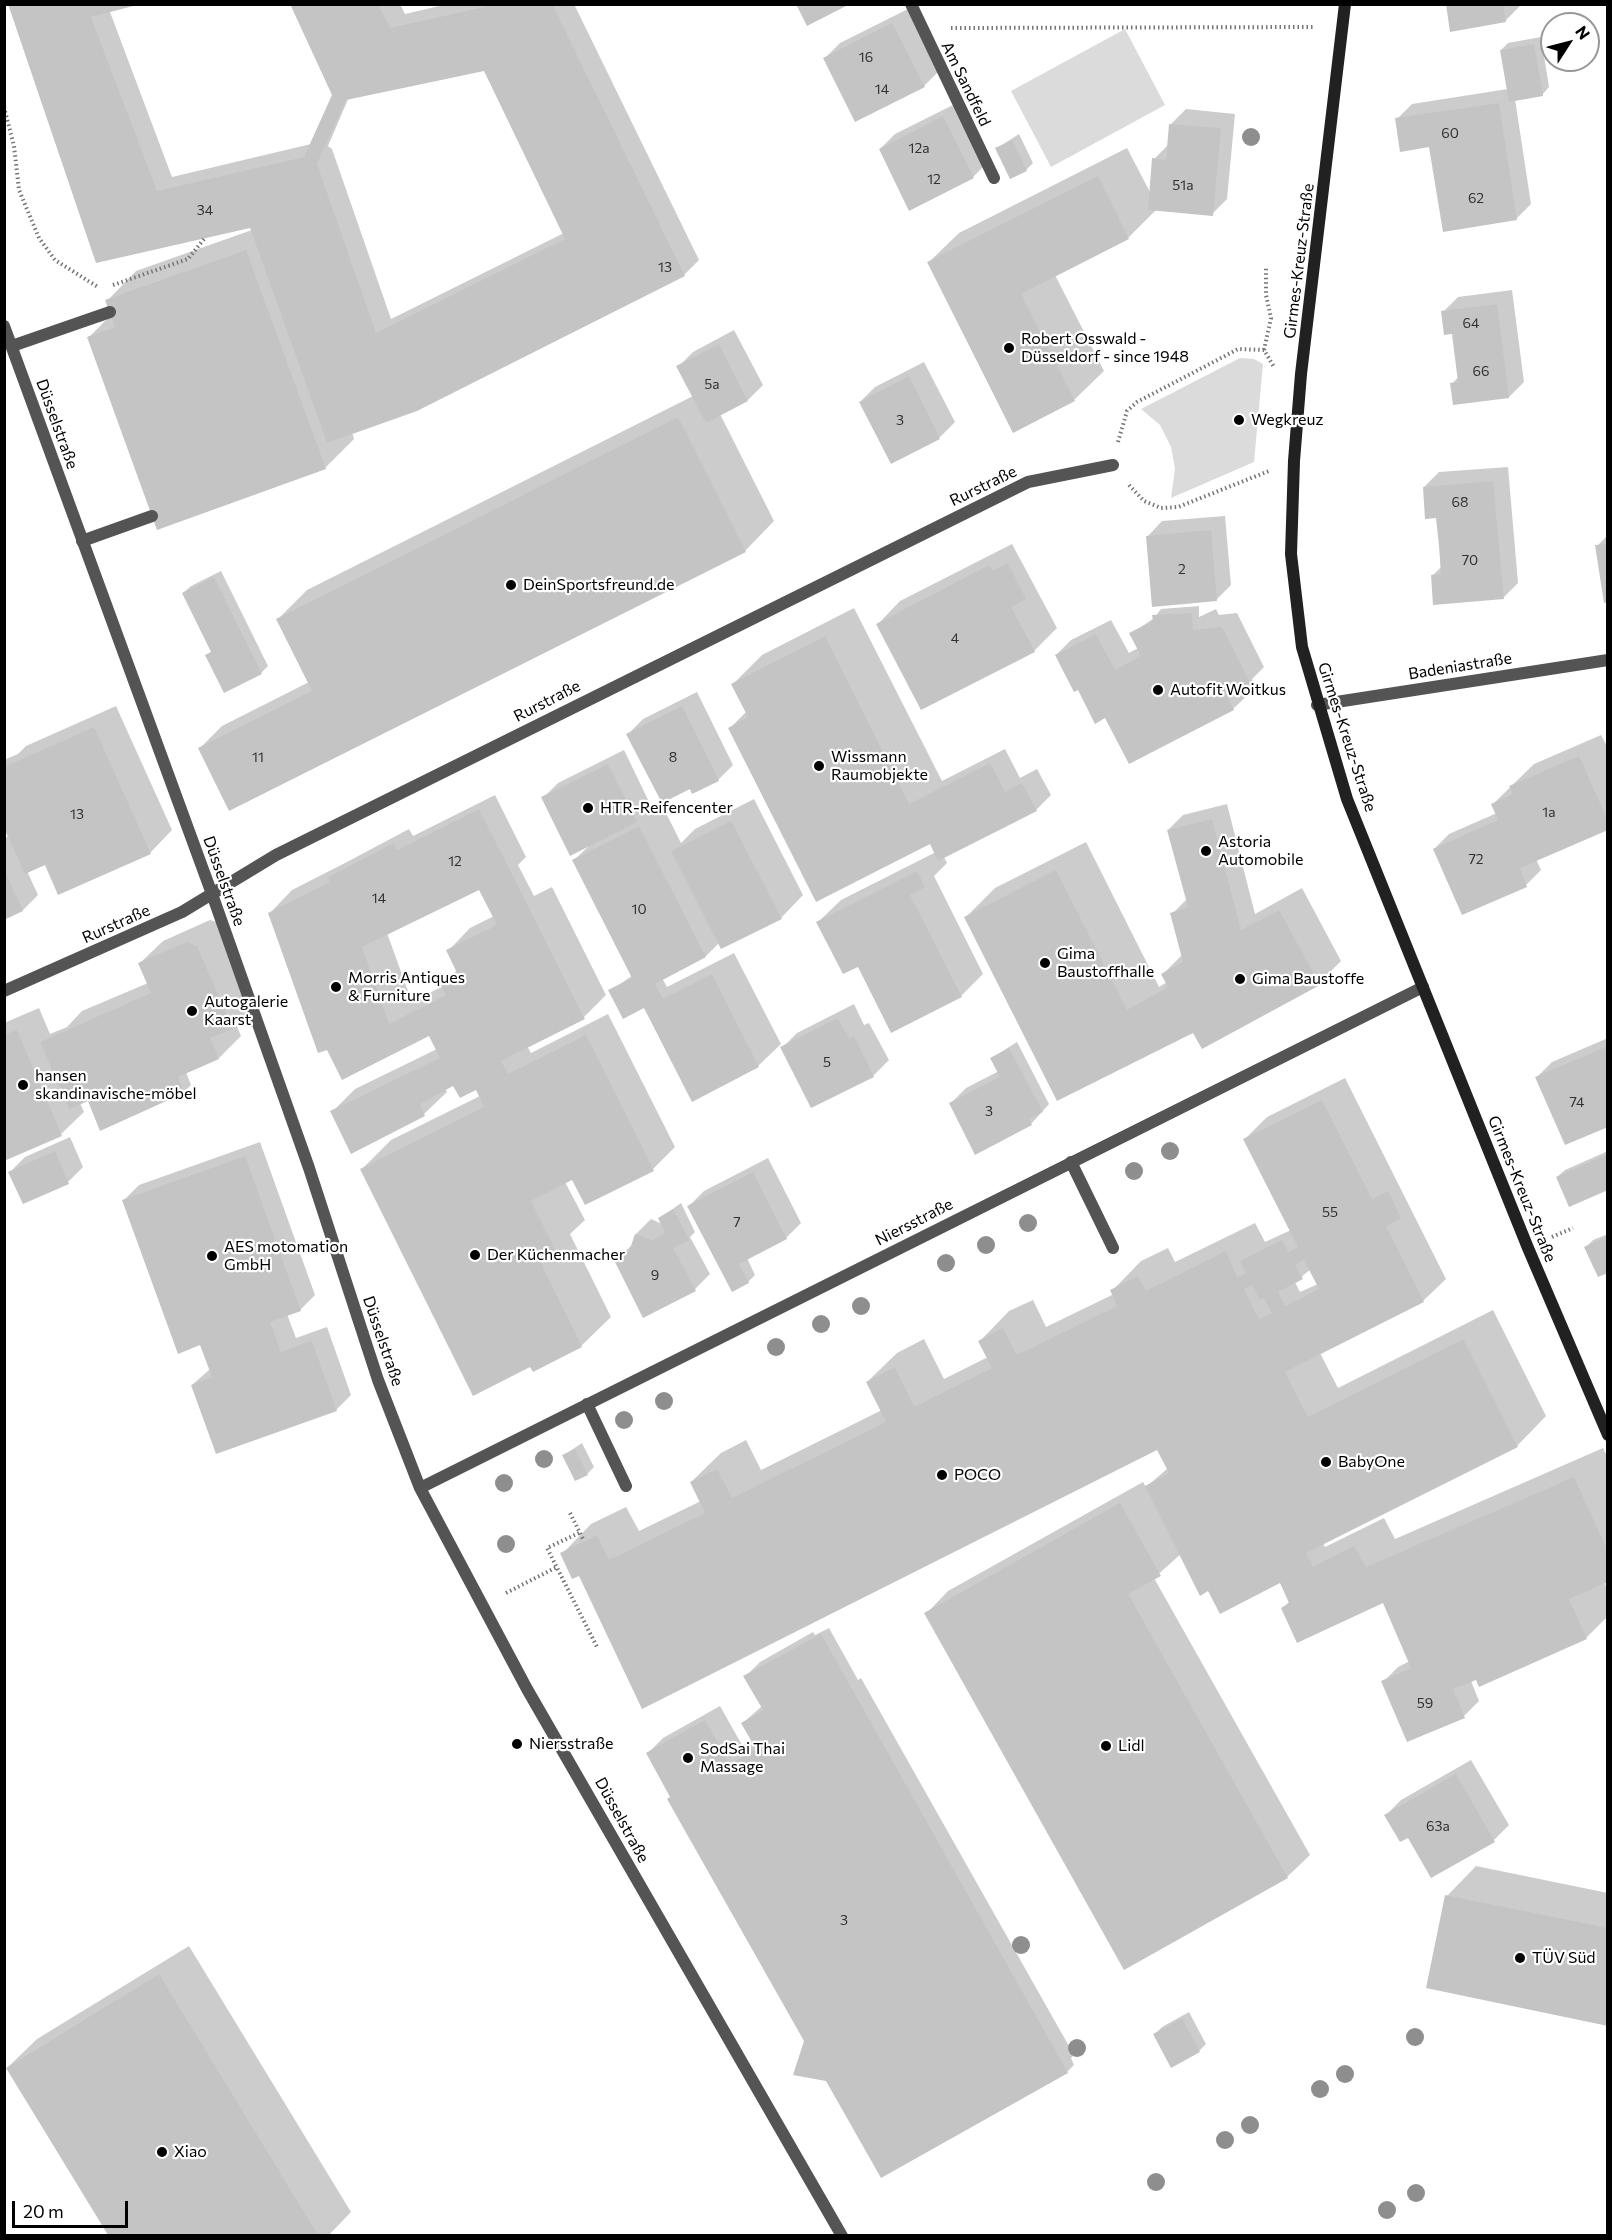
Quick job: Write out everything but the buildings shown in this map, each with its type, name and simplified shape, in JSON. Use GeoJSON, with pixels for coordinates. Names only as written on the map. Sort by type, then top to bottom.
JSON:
{"type":"FeatureCollection","features":[{"type":"Feature","properties":{"kind":"street","name":"Am Sandfeld"},"geometry":{"type":"LineString","coordinates":[[911,4],[920,28],[994,178]]}},
{"type":"Feature","properties":{"kind":"street","name":"Girmes-Kreuz-Straße"},"geometry":{"type":"LineString","coordinates":[[1345,4],[1301,374],[1294,461],[1291,554],[1293,591],[1302,647],[1317,705],[1347,800],[1528,1248],[1608,1435]]}},
{"type":"Feature","properties":{"kind":"street"},"geometry":{"type":"LineString","coordinates":[[12,346],[110,312]]}},
{"type":"Feature","properties":{"kind":"street","name":"Düsselstraße"},"geometry":{"type":"LineString","coordinates":[[4,327],[212,894],[309,1168],[378,1380],[420,1488],[481,1606],[721,2029],[842,2235]]}},
{"type":"Feature","properties":{"kind":"street","name":"Rurstraße"},"geometry":{"type":"LineString","coordinates":[[4,991],[138,933],[212,894],[276,855],[1028,482],[1113,465]]}},
{"type":"Feature","properties":{"kind":"street"},"geometry":{"type":"LineString","coordinates":[[82,541],[152,516]]}},
{"type":"Feature","properties":{"kind":"street","name":"Badeniastraße"},"geometry":{"type":"LineString","coordinates":[[1317,705],[1608,660]]}},
{"type":"Feature","properties":{"kind":"street","name":"Niersstraße"},"geometry":{"type":"LineString","coordinates":[[420,1488],[1423,987]]}},
{"type":"Feature","properties":{"kind":"street"},"geometry":{"type":"LineString","coordinates":[[1071,1162],[1113,1248]]}},
{"type":"Feature","properties":{"kind":"street"},"geometry":{"type":"LineString","coordinates":[[587,1404],[626,1486]]}},
{"type":"Feature","properties":{"kind":"path"},"geometry":{"type":"LineString","coordinates":[[920,28],[1295,26],[1342,29]]}},
{"type":"Feature","properties":{"kind":"path"},"geometry":{"type":"LineString","coordinates":[[4,107],[14,146],[19,190],[39,238],[55,260],[76,276],[101,289]]}},
{"type":"Feature","properties":{"kind":"path"},"geometry":{"type":"LineString","coordinates":[[1266,268],[1266,295],[1271,318],[1264,350],[1274,367],[1301,374]]}},
{"type":"Feature","properties":{"kind":"path"},"geometry":{"type":"LineString","coordinates":[[1264,350],[1239,349],[1137,402],[1126,411],[1122,420],[1113,465],[1144,501],[1161,508],[1178,507],[1294,461]]}},
{"type":"Feature","properties":{"kind":"path"},"geometry":{"type":"LineString","coordinates":[[570,1513],[584,1541]]}},
{"type":"Feature","properties":{"kind":"path"},"geometry":{"type":"LineString","coordinates":[[579,1533],[548,1548],[597,1647]]}},
{"type":"Feature","properties":{"kind":"path"},"geometry":{"type":"LineString","coordinates":[[481,1606],[557,1568]]}},
{"type":"Feature","properties":{"kind":"shaded area"},"geometry":{"type":"Polygon","coordinates":[[[1125,29],[1165,105],[1051,167],[1011,91],[1125,29]]]}},
{"type":"Feature","properties":{"kind":"shaded area"},"geometry":{"type":"Polygon","coordinates":[[[1240,358],[1254,359],[1263,364],[1254,462],[1171,498],[1175,469],[1171,447],[1160,425],[1141,409],[1240,358]]]}},
{"type":"Feature","properties":{"kind":"place","name":"Robert Osswald - Düsseldorf - since 1948"},"geometry":{"type":"Point","coordinates":[1009,348]}},
{"type":"Feature","properties":{"kind":"place","name":"Wegkreuz"},"geometry":{"type":"Point","coordinates":[1239,420]}},
{"type":"Feature","properties":{"kind":"place","name":"DeinSportsfreund.de"},"geometry":{"type":"Point","coordinates":[511,585]}},
{"type":"Feature","properties":{"kind":"place","name":"Autofit Woitkus"},"geometry":{"type":"Point","coordinates":[1158,690]}},
{"type":"Feature","properties":{"kind":"place","name":"Wissmann Raumobjekte"},"geometry":{"type":"Point","coordinates":[819,766]}},
{"type":"Feature","properties":{"kind":"place","name":"HTR-Reifencenter"},"geometry":{"type":"Point","coordinates":[588,808]}},
{"type":"Feature","properties":{"kind":"place","name":"Astoria Automobile"},"geometry":{"type":"Point","coordinates":[1206,851]}},
{"type":"Feature","properties":{"kind":"place","name":"Gima Baustoffhalle"},"geometry":{"type":"Point","coordinates":[1045,963]}},
{"type":"Feature","properties":{"kind":"place","name":"Gima Baustoffe"},"geometry":{"type":"Point","coordinates":[1240,979]}},
{"type":"Feature","properties":{"kind":"place","name":"Morris Antiques & Furniture"},"geometry":{"type":"Point","coordinates":[336,987]}},
{"type":"Feature","properties":{"kind":"place","name":"Autogalerie Kaarst"},"geometry":{"type":"Point","coordinates":[192,1011]}},
{"type":"Feature","properties":{"kind":"place","name":"hansen skandinavische-möbel"},"geometry":{"type":"Point","coordinates":[23,1085]}},
{"type":"Feature","properties":{"kind":"place","name":"Der Küchenmacher"},"geometry":{"type":"Point","coordinates":[475,1255]}},
{"type":"Feature","properties":{"kind":"place","name":"AES motomation GmbH"},"geometry":{"type":"Point","coordinates":[212,1256]}},
{"type":"Feature","properties":{"kind":"place","name":"BabyOne"},"geometry":{"type":"Point","coordinates":[1326,1462]}},
{"type":"Feature","properties":{"kind":"place","name":"POCO"},"geometry":{"type":"Point","coordinates":[942,1475]}},
{"type":"Feature","properties":{"kind":"place","name":"Niersstraße"},"geometry":{"type":"Point","coordinates":[517,1744]}},
{"type":"Feature","properties":{"kind":"place","name":"Lidl"},"geometry":{"type":"Point","coordinates":[1106,1746]}},
{"type":"Feature","properties":{"kind":"place","name":"SodSai Thai Massage"},"geometry":{"type":"Point","coordinates":[688,1758]}},
{"type":"Feature","properties":{"kind":"place","name":"TÜV Süd"},"geometry":{"type":"Point","coordinates":[1520,1958]}},
{"type":"Feature","properties":{"kind":"place","name":"Xiao"},"geometry":{"type":"Point","coordinates":[162,2152]}}]}
